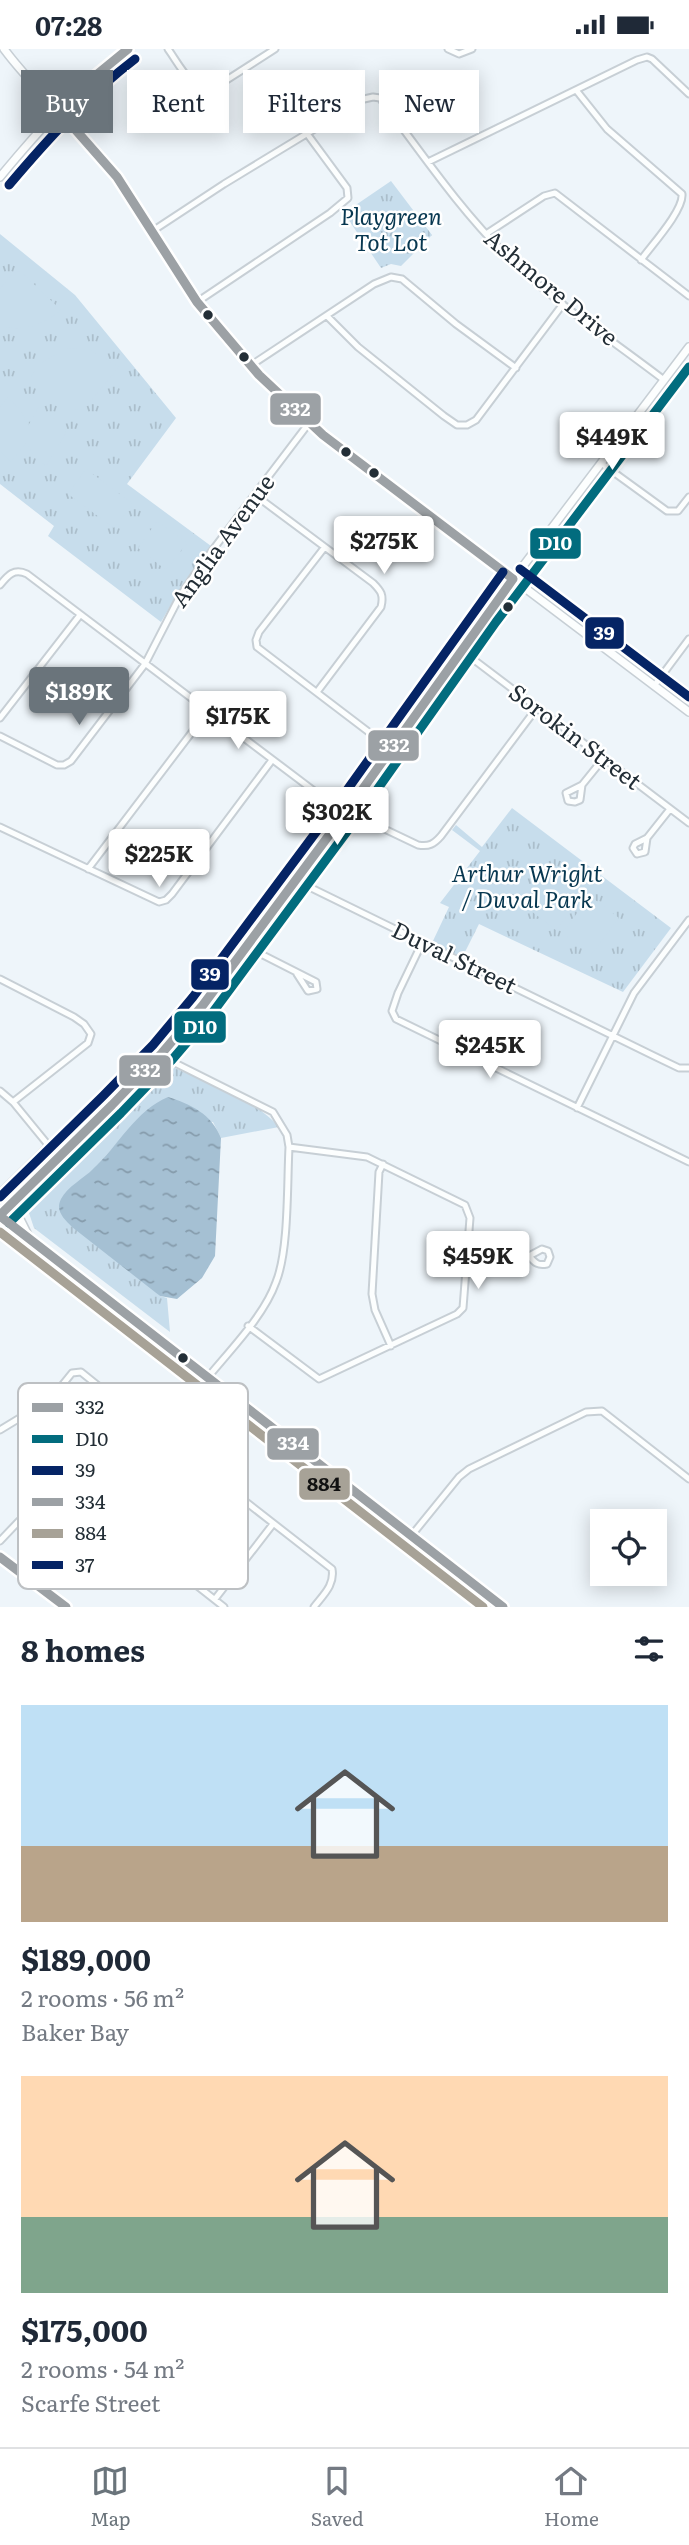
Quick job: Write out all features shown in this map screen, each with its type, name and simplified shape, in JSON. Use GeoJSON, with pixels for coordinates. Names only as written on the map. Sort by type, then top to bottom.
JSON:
{"type":"FeatureCollection","features":[{"type":"Feature","properties":{"kind":"street"},"geometry":{"type":"LineString","coordinates":[[4,49],[21,71]]}},
{"type":"Feature","properties":{"kind":"street"},"geometry":{"type":"LineString","coordinates":[[100,70],[118,52],[128,49]]}},
{"type":"Feature","properties":{"kind":"street"},"geometry":{"type":"LineString","coordinates":[[168,49],[195,86],[211,90],[275,49]]}},
{"type":"Feature","properties":{"kind":"street"},"geometry":{"type":"LineString","coordinates":[[449,49],[459,54],[472,49]]}},
{"type":"Feature","properties":{"kind":"street"},"geometry":{"type":"LineString","coordinates":[[428,162],[647,57],[689,94]]}},
{"type":"Feature","properties":{"kind":"street"},"geometry":{"type":"LineString","coordinates":[[576,90],[607,129],[682,194],[683,201],[640,260]]}},
{"type":"Feature","properties":{"kind":"street","name":"Ashmore Drive"},"geometry":{"type":"LineString","coordinates":[[151,232],[364,99],[380,98],[455,199],[523,271],[664,380]]}},
{"type":"Feature","properties":{"kind":"street"},"geometry":{"type":"LineString","coordinates":[[0,177],[39,133]]}},
{"type":"Feature","properties":{"kind":"street"},"geometry":{"type":"LineString","coordinates":[[78,133],[117,177],[197,302],[250,366],[309,423],[689,712]]}},
{"type":"Feature","properties":{"kind":"street"},"geometry":{"type":"LineString","coordinates":[[197,302],[330,213],[348,198],[347,188],[308,135]]}},
{"type":"Feature","properties":{"kind":"street"},"geometry":{"type":"LineString","coordinates":[[486,234],[544,196],[562,196],[689,296]]}},
{"type":"Feature","properties":{"kind":"street"},"geometry":{"type":"LineString","coordinates":[[250,366],[383,279],[391,277],[402,279],[456,324],[516,368]]}},
{"type":"Feature","properties":{"kind":"street"},"geometry":{"type":"LineString","coordinates":[[327,316],[358,347],[457,425],[467,425],[476,420],[563,304]]}},
{"type":"Feature","properties":{"kind":"street"},"geometry":{"type":"LineString","coordinates":[[217,1383],[0,1216],[23,1190],[112,1105],[203,1006],[513,579],[689,347]]}},
{"type":"Feature","properties":{"kind":"street","name":"Anglia Avenue"},"geometry":{"type":"LineString","coordinates":[[0,736],[47,761],[64,765],[71,761],[145,664],[180,596],[309,423]]}},
{"type":"Feature","properties":{"kind":"street"},"geometry":{"type":"LineString","coordinates":[[601,463],[667,511],[678,511],[689,498]]}},
{"type":"Feature","properties":{"kind":"street"},"geometry":{"type":"LineString","coordinates":[[255,495],[381,591],[381,607],[317,692]]}},
{"type":"Feature","properties":{"kind":"street"},"geometry":{"type":"LineString","coordinates":[[324,548],[259,632],[257,647],[391,749]]}},
{"type":"Feature","properties":{"kind":"street"},"geometry":{"type":"LineString","coordinates":[[0,585],[13,572],[20,571],[330,803],[418,845],[427,846],[434,843],[536,709]]}},
{"type":"Feature","properties":{"kind":"street"},"geometry":{"type":"LineString","coordinates":[[0,718],[80,615]]}},
{"type":"Feature","properties":{"kind":"street"},"geometry":{"type":"LineString","coordinates":[[654,686],[689,639]]}},
{"type":"Feature","properties":{"kind":"street","name":"Sorokin Street"},"geometry":{"type":"LineString","coordinates":[[461,650],[689,823]]}},
{"type":"Feature","properties":{"kind":"street"},"geometry":{"type":"LineString","coordinates":[[88,870],[208,711]]}},
{"type":"Feature","properties":{"kind":"street"},"geometry":{"type":"LineString","coordinates":[[582,785],[603,758]]}},
{"type":"Feature","properties":{"kind":"street"},"geometry":{"type":"LineString","coordinates":[[0,827],[159,902],[166,900],[272,760]]}},
{"type":"Feature","properties":{"kind":"street"},"geometry":{"type":"LineString","coordinates":[[647,838],[670,809]]}},
{"type":"Feature","properties":{"kind":"street","name":"Duval Street"},"geometry":{"type":"LineString","coordinates":[[295,880],[678,1068],[689,1068]]}},
{"type":"Feature","properties":{"kind":"street"},"geometry":{"type":"LineString","coordinates":[[577,1108],[635,993],[689,920]]}},
{"type":"Feature","properties":{"kind":"street"},"geometry":{"type":"LineString","coordinates":[[422,943],[398,993],[392,1011],[396,1019],[689,1162]]}},
{"type":"Feature","properties":{"kind":"street"},"geometry":{"type":"LineString","coordinates":[[245,946],[297,974]]}},
{"type":"Feature","properties":{"kind":"street"},"geometry":{"type":"LineString","coordinates":[[0,979],[74,1017],[84,1024],[91,1034],[88,1043],[13,1102]]}},
{"type":"Feature","properties":{"kind":"street"},"geometry":{"type":"LineString","coordinates":[[162,1052],[173,1062],[273,1112],[287,1135],[289,1147],[281,1262],[277,1282],[248,1327],[203,1383]]}},
{"type":"Feature","properties":{"kind":"street"},"geometry":{"type":"LineString","coordinates":[[0,1194],[49,1146],[128,1086]]}},
{"type":"Feature","properties":{"kind":"street"},"geometry":{"type":"LineString","coordinates":[[0,1091],[13,1102],[58,1157]]}},
{"type":"Feature","properties":{"kind":"street"},"geometry":{"type":"LineString","coordinates":[[248,1327],[319,1379],[457,1314],[463,1308],[470,1218],[465,1205],[367,1157],[289,1147]]}},
{"type":"Feature","properties":{"kind":"street"},"geometry":{"type":"LineString","coordinates":[[383,1164],[379,1172],[372,1294],[375,1310],[391,1346]]}},
{"type":"Feature","properties":{"kind":"street"},"geometry":{"type":"LineString","coordinates":[[0,1189],[11,1182]]}},
{"type":"Feature","properties":{"kind":"street"},"geometry":{"type":"LineString","coordinates":[[23,1190],[17,1213],[30,1240]]}},
{"type":"Feature","properties":{"kind":"street"},"geometry":{"type":"LineString","coordinates":[[0,1230],[195,1383]]}},
{"type":"Feature","properties":{"kind":"street"},"geometry":{"type":"LineString","coordinates":[[467,1254],[529,1257]]}},
{"type":"Feature","properties":{"kind":"street"},"geometry":{"type":"LineString","coordinates":[[64,1383],[72,1373],[81,1372],[95,1383]]}},
{"type":"Feature","properties":{"kind":"street"},"geometry":{"type":"LineString","coordinates":[[248,1408],[503,1607]]}},
{"type":"Feature","properties":{"kind":"street"},"geometry":{"type":"LineString","coordinates":[[404,1546],[459,1477],[468,1470],[586,1412],[602,1411],[689,1479]]}},
{"type":"Feature","properties":{"kind":"street"},"geometry":{"type":"LineString","coordinates":[[0,1430],[18,1419]]}},
{"type":"Feature","properties":{"kind":"street"},"geometry":{"type":"LineString","coordinates":[[248,1424],[482,1607]]}},
{"type":"Feature","properties":{"kind":"street"},"geometry":{"type":"LineString","coordinates":[[248,1504],[332,1569],[332,1584],[314,1607]]}},
{"type":"Feature","properties":{"kind":"street"},"geometry":{"type":"LineString","coordinates":[[0,1541],[18,1522]]}},
{"type":"Feature","properties":{"kind":"street"},"geometry":{"type":"LineString","coordinates":[[248,1556],[273,1524]]}},
{"type":"Feature","properties":{"kind":"street"},"geometry":{"type":"LineString","coordinates":[[0,1557],[18,1571]]}},
{"type":"Feature","properties":{"kind":"street"},"geometry":{"type":"LineString","coordinates":[[42,1589],[66,1607]]}},
{"type":"Feature","properties":{"kind":"street"},"geometry":{"type":"LineString","coordinates":[[202,1589],[224,1607]]}},
{"type":"Feature","properties":{"kind":"street"},"geometry":{"type":"LineString","coordinates":[[215,1599],[223,1589]]}},
{"type":"Feature","properties":{"kind":"green space","name":"Playgreen Tot Lot"},"geometry":{"type":"Polygon","coordinates":[[[391,181],[432,235],[401,266],[391,264],[381,268],[344,213],[391,181]]]}},
{"type":"Feature","properties":{"kind":"green space"},"geometry":{"type":"Polygon","coordinates":[[[0,234],[75,295],[176,418],[127,484],[211,546],[185,581],[161,622],[48,536],[54,526],[0,484],[0,234]]]}},
{"type":"Feature","properties":{"kind":"green space"},"geometry":{"type":"Polygon","coordinates":[[[20,271],[61,310],[33,326],[0,326],[0,289],[13,273],[20,271]]]}},
{"type":"Feature","properties":{"kind":"green space"},"geometry":{"type":"Polygon","coordinates":[[[69,348],[90,350],[119,367],[84,409],[75,410],[31,377],[42,363],[69,348]]]}},
{"type":"Feature","properties":{"kind":"green space"},"geometry":{"type":"Polygon","coordinates":[[[8,397],[21,411],[28,426],[39,406],[65,428],[66,433],[46,466],[35,457],[26,443],[11,462],[0,451],[0,407],[8,397]]]}},
{"type":"Feature","properties":{"kind":"green space"},"geometry":{"type":"Polygon","coordinates":[[[86,469],[133,504],[114,528],[68,494],[86,469]]]}},
{"type":"Feature","properties":{"kind":"green space"},"geometry":{"type":"Polygon","coordinates":[[[157,521],[187,543],[166,570],[138,548],[157,521]]]}},
{"type":"Feature","properties":{"kind":"green space","name":"Arthur Wright / Duval Park"},"geometry":{"type":"Polygon","coordinates":[[[512,808],[671,928],[623,992],[479,924],[462,958],[432,943],[449,907],[440,903],[480,851],[452,830],[456,825],[482,847],[512,808]]]}},
{"type":"Feature","properties":{"kind":"green space"},"geometry":{"type":"Polygon","coordinates":[[[560,873],[585,892],[556,930],[531,911],[560,873]]]}},
{"type":"Feature","properties":{"kind":"green space"},"geometry":{"type":"Polygon","coordinates":[[[590,896],[619,918],[591,955],[562,933],[590,896]]]}},
{"type":"Feature","properties":{"kind":"green space"},"geometry":{"type":"Polygon","coordinates":[[[168,1065],[242,1099],[279,1127],[221,1138],[213,1122],[138,1119],[95,1168],[65,1194],[160,1296],[167,1298],[170,1332],[34,1228],[28,1210],[33,1192],[87,1145],[127,1101],[157,1078],[168,1065]]]}},
{"type":"Feature","properties":{"kind":"water"},"geometry":{"type":"Polygon","coordinates":[[[168,1097],[206,1116],[221,1138],[215,1256],[202,1278],[177,1299],[160,1296],[72,1227],[61,1215],[59,1207],[67,1191],[102,1160],[137,1119],[168,1097]]]}},
{"type":"Feature","properties":{"kind":"transit line","name":"332"},"geometry":{"type":"LineString","coordinates":[[102,70],[128,49]]}},
{"type":"Feature","properties":{"kind":"transit line","name":"37"},"geometry":{"type":"LineString","coordinates":[[9,185],[69,118],[135,59]]}},
{"type":"Feature","properties":{"kind":"transit line","name":"332"},"geometry":{"type":"LineString","coordinates":[[78,133],[117,177],[197,302],[259,375],[323,435],[513,579]]}},
{"type":"Feature","properties":{"kind":"transit line","name":"D10"},"geometry":{"type":"LineString","coordinates":[[9,1223],[121,1113],[213,1012],[357,818],[496,622],[689,367]]}},
{"type":"Feature","properties":{"kind":"transit line","name":"39"},"geometry":{"type":"LineString","coordinates":[[520,569],[689,697]]}},
{"type":"Feature","properties":{"kind":"transit line","name":"39"},"geometry":{"type":"LineString","coordinates":[[0,1197],[153,1045],[193,997],[337,804],[503,572]]}},
{"type":"Feature","properties":{"kind":"transit line","name":"332"},"geometry":{"type":"LineString","coordinates":[[0,1215],[112,1105],[203,1005],[347,811],[513,579]]}},
{"type":"Feature","properties":{"kind":"transit line","name":"334"},"geometry":{"type":"LineString","coordinates":[[0,1216],[215,1383]]}},
{"type":"Feature","properties":{"kind":"transit line","name":"884"},"geometry":{"type":"LineString","coordinates":[[0,1232],[194,1383]]}},
{"type":"Feature","properties":{"kind":"transit line","name":"334"},"geometry":{"type":"LineString","coordinates":[[248,1409],[503,1607]]}},
{"type":"Feature","properties":{"kind":"transit line","name":"884"},"geometry":{"type":"LineString","coordinates":[[248,1425],[483,1607]]}},
{"type":"Feature","properties":{"kind":"transit line","name":"332"},"geometry":{"type":"LineString","coordinates":[[0,1557],[18,1571]]}},
{"type":"Feature","properties":{"kind":"transit line","name":"332"},"geometry":{"type":"LineString","coordinates":[[42,1589],[66,1607]]}}]}
